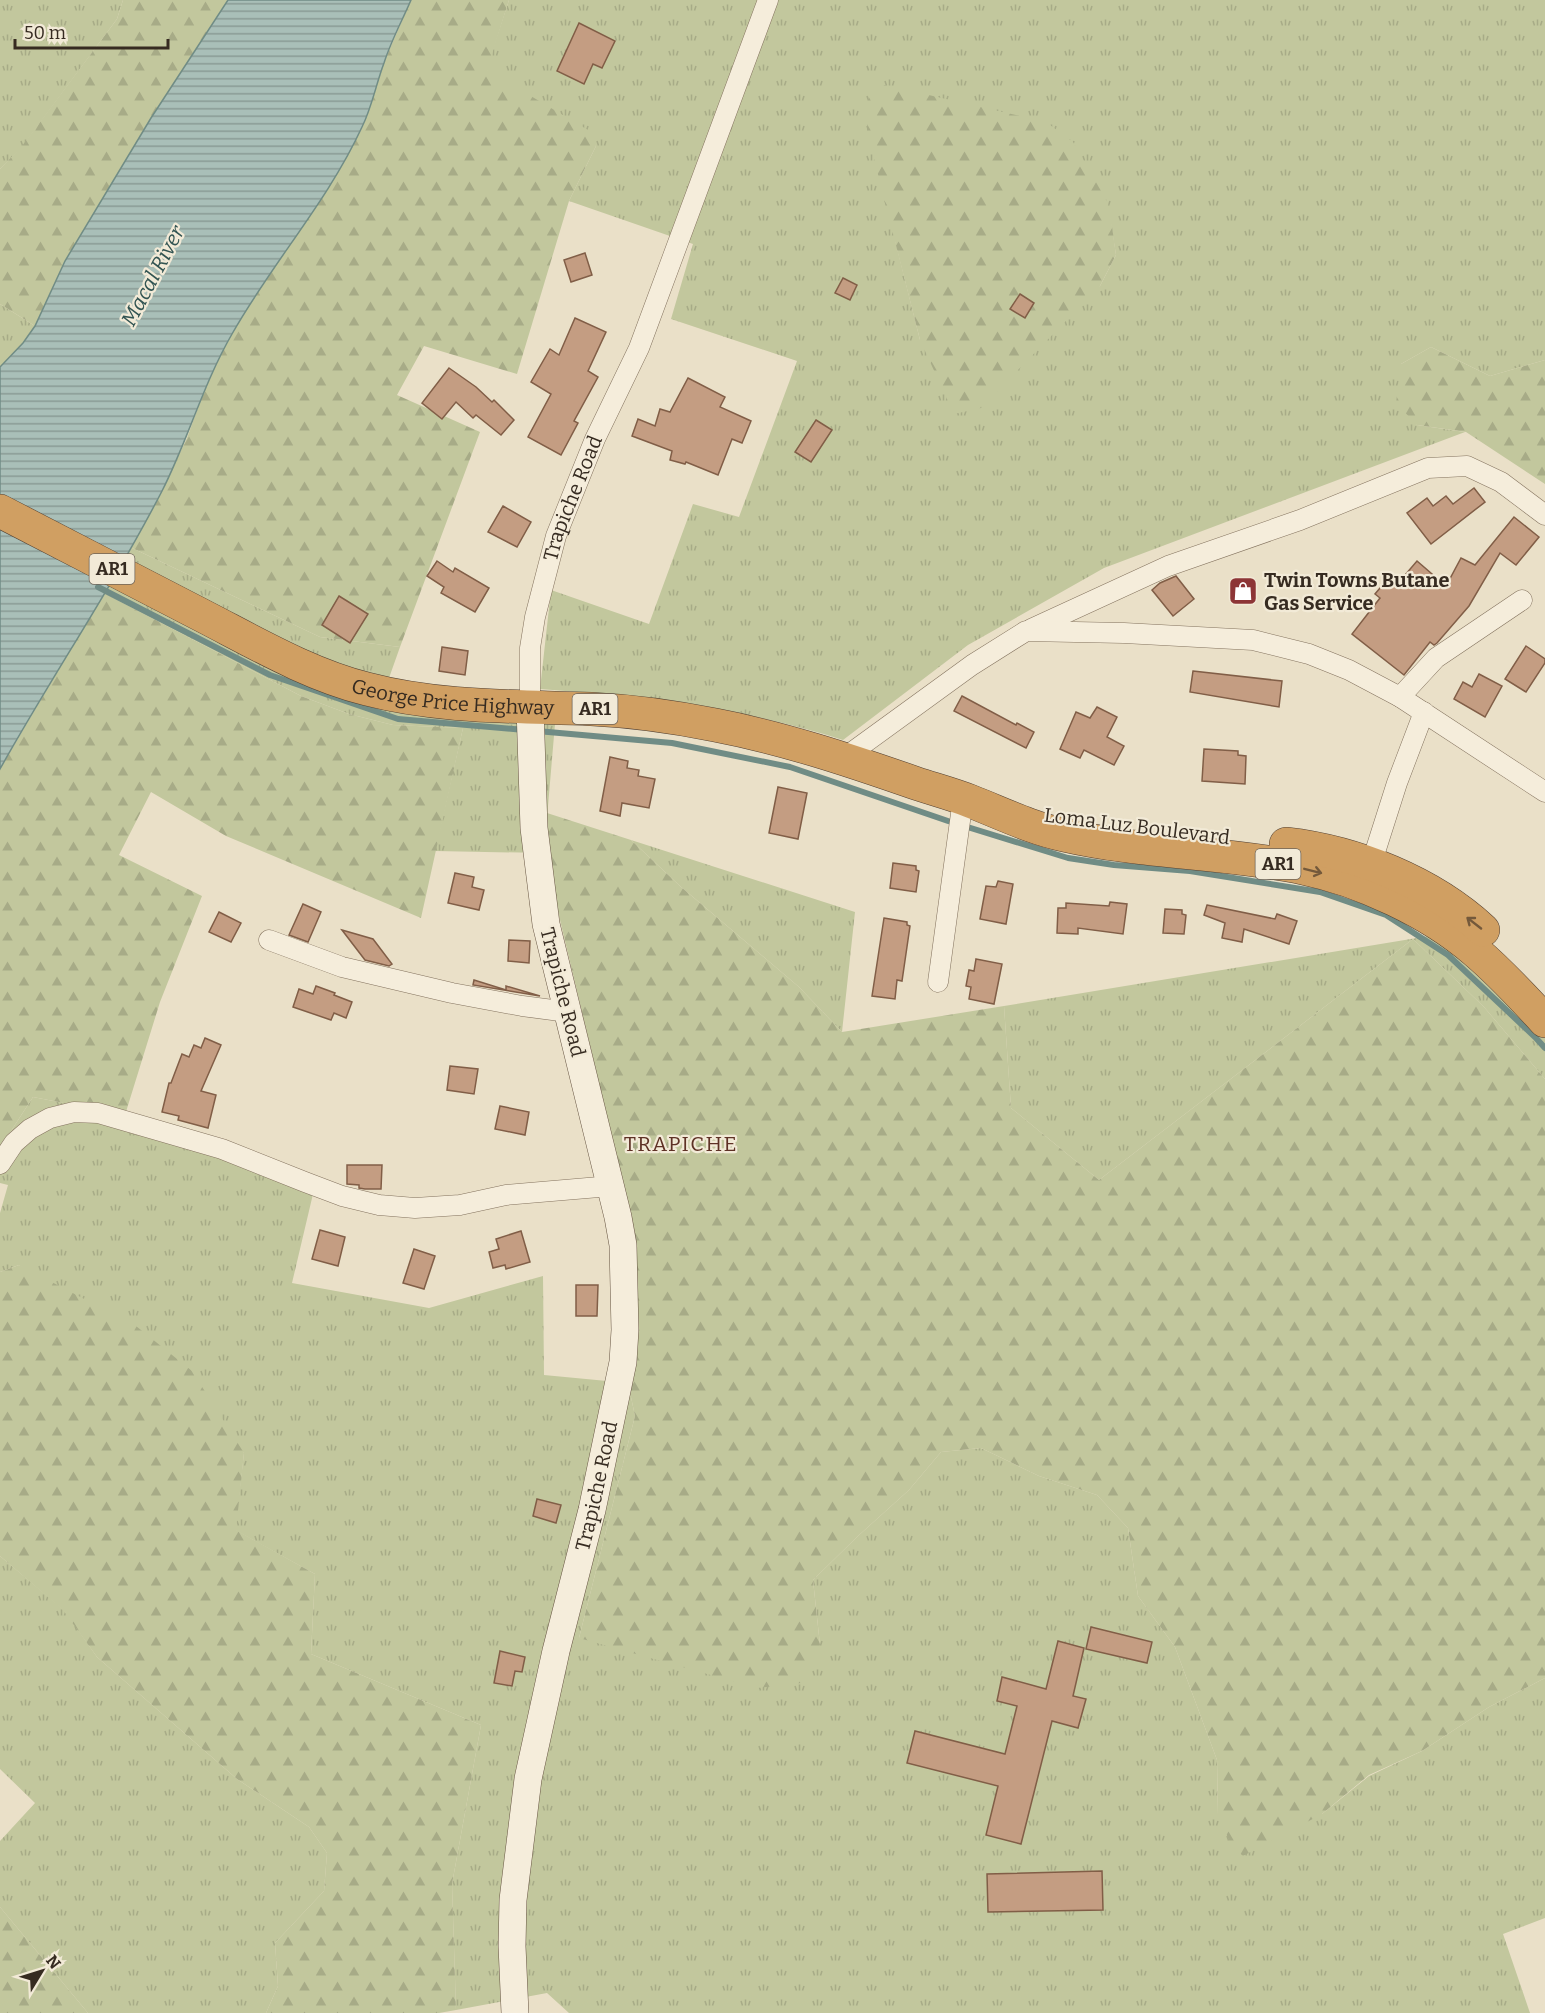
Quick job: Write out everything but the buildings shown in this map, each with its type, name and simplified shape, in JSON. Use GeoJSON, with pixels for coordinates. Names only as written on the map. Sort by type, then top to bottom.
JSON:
{"type":"FeatureCollection","features":[{"type":"Feature","properties":{"kind":"highway","name":"George Price Highway"},"geometry":{"type":"LineString","coordinates":[[0,511],[303,666],[367,689],[438,700],[530,708],[596,709],[710,724],[765,735],[844,758],[966,800]]}},
{"type":"Feature","properties":{"kind":"highway","name":"Loma Luz Boulevard"},"geometry":{"type":"LineString","coordinates":[[966,800],[1089,823],[1308,846],[1367,876],[1412,883],[1453,907],[1505,950],[1528,972],[1545,993]]}},
{"type":"Feature","properties":{"kind":"highway","name":"AR1"},"geometry":{"type":"LineString","coordinates":[[1367,876],[1395,901],[1439,925],[1471,948],[1504,977],[1545,1021]]}},
{"type":"Feature","properties":{"kind":"street","name":"Trapiche Road"},"geometry":{"type":"LineString","coordinates":[[515,2013],[512,1946],[513,1900],[528,1779],[556,1651],[592,1510],[623,1362],[625,1330],[623,1245],[611,1186],[546,924],[538,873],[534,828],[530,648],[535,617],[556,536],[595,439],[639,348],[768,0]]}},
{"type":"Feature","properties":{"kind":"street"},"geometry":{"type":"LineString","coordinates":[[844,758],[972,664],[1026,631],[1168,566],[1300,520],[1428,468],[1467,466],[1501,482],[1545,515]]}},
{"type":"Feature","properties":{"kind":"street"},"geometry":{"type":"LineString","coordinates":[[1400,697],[1436,658],[1522,600]]}},
{"type":"Feature","properties":{"kind":"street"},"geometry":{"type":"LineString","coordinates":[[1026,631],[1124,633],[1253,640],[1286,646],[1349,670],[1400,697],[1545,792]]}},
{"type":"Feature","properties":{"kind":"street"},"geometry":{"type":"LineString","coordinates":[[1367,876],[1424,712]]}},
{"type":"Feature","properties":{"kind":"street"},"geometry":{"type":"LineString","coordinates":[[938,982],[966,800]]}},
{"type":"Feature","properties":{"kind":"street"},"geometry":{"type":"LineString","coordinates":[[269,940],[342,967],[441,991],[568,1012]]}},
{"type":"Feature","properties":{"kind":"street"},"geometry":{"type":"LineString","coordinates":[[0,1164],[14,1143],[30,1129],[50,1118],[74,1112],[98,1113],[222,1149],[342,1196],[379,1205],[415,1208],[460,1205],[507,1195],[611,1186]]}},
{"type":"Feature","properties":{"kind":"green space"},"geometry":{"type":"Polygon","coordinates":[[[0,0],[123,0],[117,19],[22,147],[0,169],[0,0]]]}},
{"type":"Feature","properties":{"kind":"green space"},"geometry":{"type":"Polygon","coordinates":[[[123,0],[228,0],[151,118],[65,261],[35,326],[0,304],[0,169],[22,146],[117,19],[123,0]]]}},
{"type":"Feature","properties":{"kind":"green space"},"geometry":{"type":"Polygon","coordinates":[[[411,0],[509,0],[487,70],[588,130],[596,146],[569,201],[517,374],[424,346],[397,395],[480,432],[400,647],[320,637],[130,547],[161,492],[187,438],[211,372],[232,333],[266,278],[331,184],[363,126],[385,60],[411,0]]]}},
{"type":"Feature","properties":{"kind":"green space"},"geometry":{"type":"Polygon","coordinates":[[[509,0],[1545,0],[1545,360],[1490,376],[1431,347],[1401,364],[1417,425],[1465,432],[1104,568],[968,645],[843,740],[731,712],[655,700],[540,689],[551,590],[649,624],[693,504],[739,517],[797,361],[671,319],[693,244],[569,201],[596,146],[486,70],[509,0]],[[1108,205],[895,240],[920,340],[1100,286],[1116,255],[1108,205]]]}},
{"type":"Feature","properties":{"kind":"green space"},"geometry":{"type":"Polygon","coordinates":[[[885,85],[1046,122],[1073,142],[1109,205],[1116,255],[1100,286],[981,408],[954,414],[920,340],[867,131],[869,95],[885,85]]]}},
{"type":"Feature","properties":{"kind":"green space"},"geometry":{"type":"Polygon","coordinates":[[[0,304],[35,326],[23,343],[0,367],[0,304]]]}},
{"type":"Feature","properties":{"kind":"green space"},"geometry":{"type":"Polygon","coordinates":[[[1431,347],[1490,376],[1545,360],[1545,484],[1466,432],[1417,425],[1396,403],[1401,364],[1431,347]]]}},
{"type":"Feature","properties":{"kind":"green space"},"geometry":{"type":"Polygon","coordinates":[[[130,547],[320,637],[400,647],[389,678],[333,663],[220,641],[466,718],[555,724],[544,853],[435,851],[463,728],[393,725],[349,714],[301,696],[104,593],[130,547]]]}},
{"type":"Feature","properties":{"kind":"green space"},"geometry":{"type":"Polygon","coordinates":[[[104,593],[301,696],[349,714],[393,725],[463,728],[421,918],[226,836],[151,792],[119,855],[202,896],[160,1002],[125,1115],[33,1097],[0,1148],[0,769],[104,593]]]}},
{"type":"Feature","properties":{"kind":"green space"},"geometry":{"type":"Polygon","coordinates":[[[547,813],[631,840],[680,886],[799,987],[842,1032],[1004,1006],[1011,1108],[1099,1180],[1413,939],[1484,1007],[1545,1079],[1545,1678],[1489,1707],[1422,1751],[1369,1775],[1322,1814],[1243,1856],[1231,1845],[1218,1814],[1217,1760],[1175,1647],[1138,1596],[1128,1528],[1097,1495],[1039,1476],[981,1448],[941,1452],[909,1490],[813,1580],[820,1645],[801,1683],[757,1688],[579,1638],[635,1416],[628,1383],[635,1234],[544,853],[547,813]]]}},
{"type":"Feature","properties":{"kind":"green space"},"geometry":{"type":"Polygon","coordinates":[[[631,840],[855,912],[842,1032],[799,987],[680,886],[631,840]]]}},
{"type":"Feature","properties":{"kind":"green space"},"geometry":{"type":"Polygon","coordinates":[[[1435,935],[1545,1035],[1545,1079],[1484,1007],[1413,939],[1099,1180],[1011,1108],[1004,1006],[1435,935]]]}},
{"type":"Feature","properties":{"kind":"green space"},"geometry":{"type":"Polygon","coordinates":[[[33,1097],[125,1115],[317,1177],[292,1283],[429,1308],[543,1276],[544,1375],[628,1383],[635,1416],[579,1638],[820,1645],[813,1580],[909,1490],[941,1452],[981,1448],[1039,1476],[1097,1495],[1128,1528],[1138,1596],[1175,1647],[1217,1760],[1218,1814],[1322,1814],[1369,1776],[1422,1751],[1489,1707],[1545,1678],[1545,1918],[1503,1934],[1530,2013],[569,2013],[547,1993],[456,2010],[452,1884],[481,1725],[311,1654],[315,1574],[235,1530],[244,1453],[19,1265],[0,1272],[0,1213],[8,1185],[0,1183],[0,1148],[33,1097]]]}},
{"type":"Feature","properties":{"kind":"green space"},"geometry":{"type":"Polygon","coordinates":[[[19,1265],[136,1326],[192,1371],[244,1453],[236,1530],[315,1574],[311,1654],[481,1725],[452,1884],[456,2010],[439,2013],[266,2013],[278,1986],[275,1943],[324,1891],[327,1853],[309,1827],[237,1779],[97,1657],[63,1610],[0,1556],[0,1272],[19,1265]]]}},
{"type":"Feature","properties":{"kind":"green space"},"geometry":{"type":"Polygon","coordinates":[[[0,1556],[64,1610],[97,1657],[237,1779],[309,1827],[327,1853],[324,1891],[275,1943],[278,1986],[266,2013],[88,2013],[0,1907],[0,1841],[35,1803],[0,1769],[0,1556]]]}},
{"type":"Feature","properties":{"kind":"green space"},"geometry":{"type":"Polygon","coordinates":[[[0,1907],[88,2013],[0,2013],[0,1907]]]}},
{"type":"Feature","properties":{"kind":"water","name":"Macal River"},"geometry":{"type":"Polygon","coordinates":[[[228,0],[411,0],[393,39],[365,119],[348,154],[333,181],[264,282],[232,334],[212,372],[162,491],[0,769],[0,367],[23,343],[35,326],[65,261],[151,118],[228,0]]]}},
{"type":"Feature","properties":{"kind":"waterway"},"geometry":{"type":"LineString","coordinates":[[98,587],[270,675],[398,719],[524,730]]}},
{"type":"Feature","properties":{"kind":"waterway"},"geometry":{"type":"LineString","coordinates":[[537,731],[672,743],[790,767],[948,821],[1068,858],[1114,865],[1190,871],[1320,892],[1386,915],[1448,955],[1545,1048]]}},
{"type":"Feature","properties":{"kind":"place","name":"Twin Towns Butane Gas Service"},"geometry":{"type":"Point","coordinates":[1243,591]}},
{"type":"Feature","properties":{"kind":"district","name":"TRAPICHE"},"geometry":{"type":"Point","coordinates":[681,1144]}}]}
